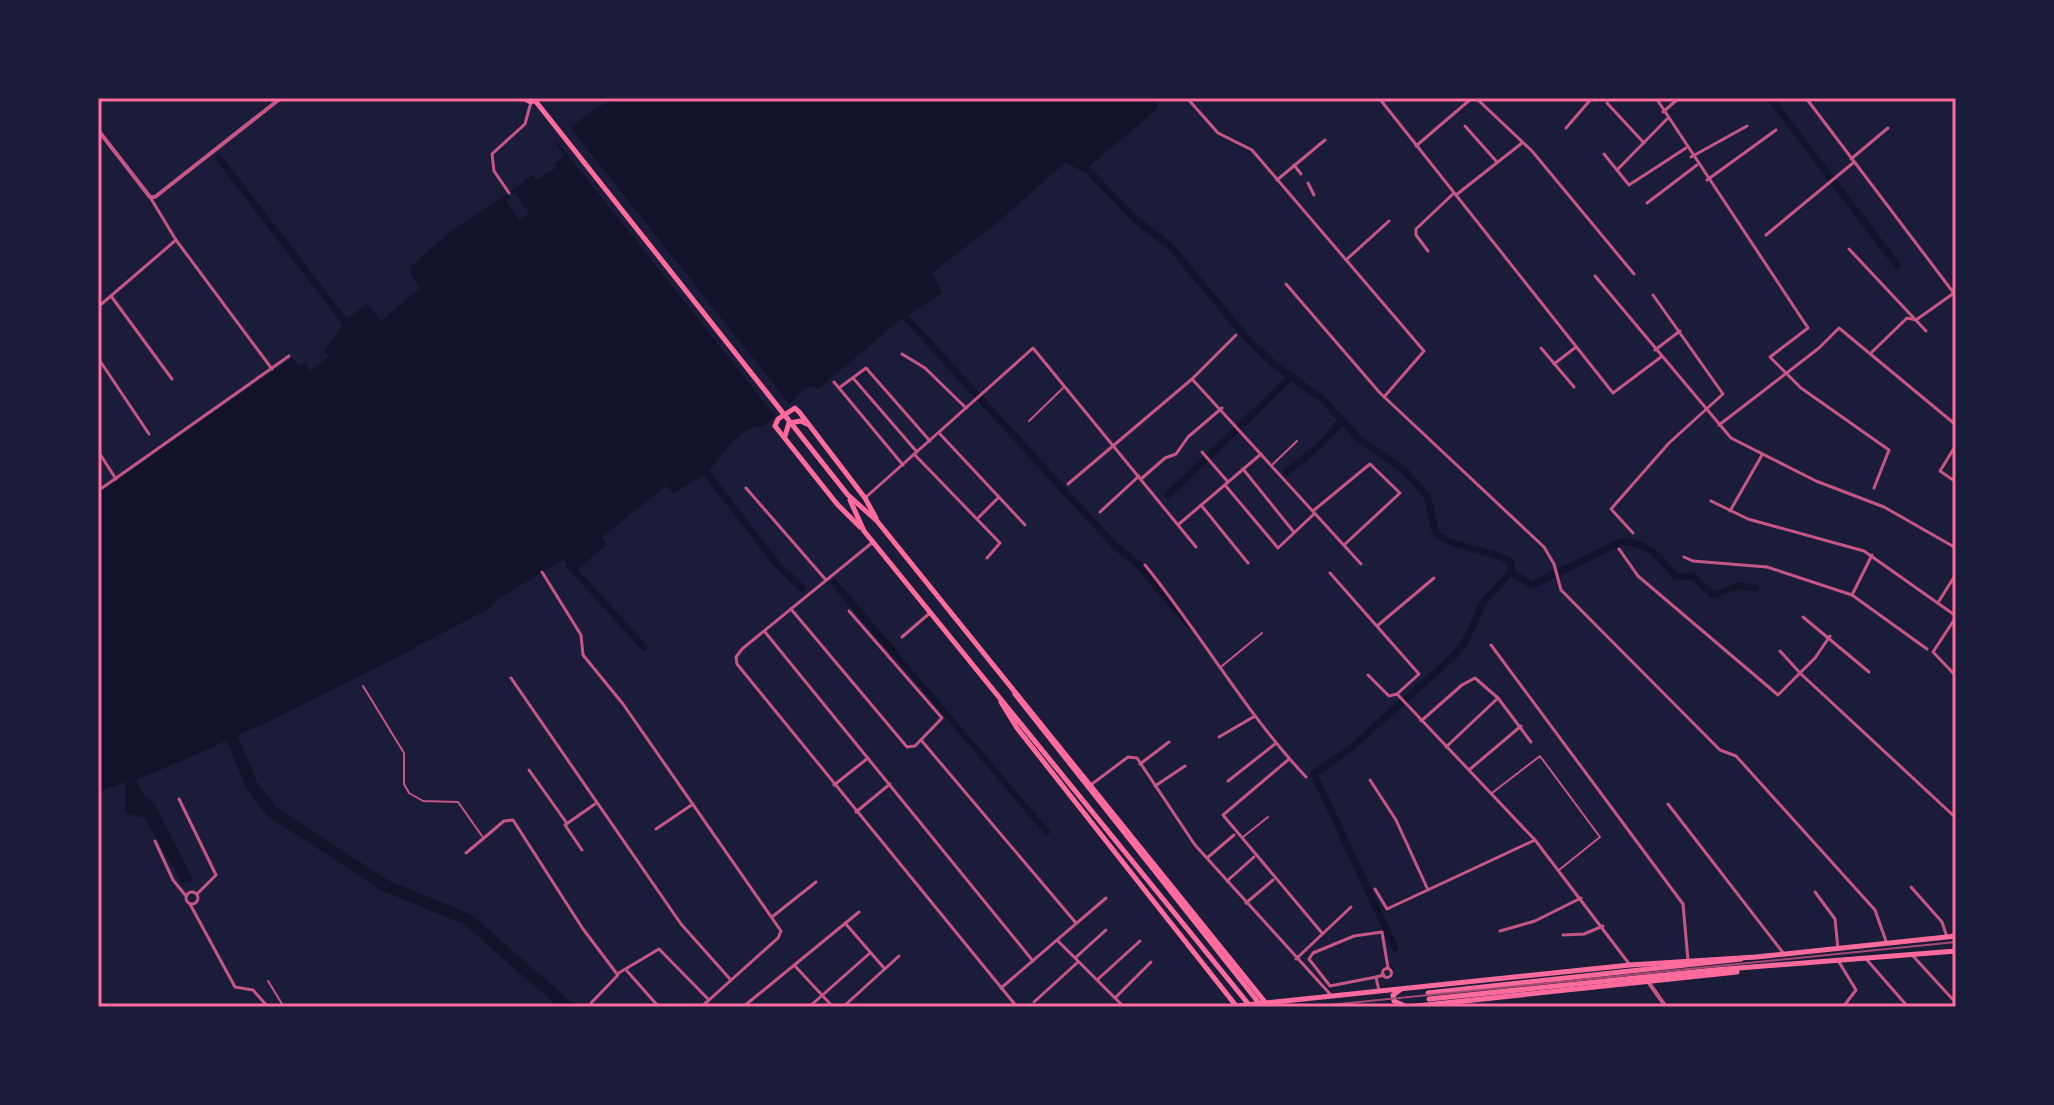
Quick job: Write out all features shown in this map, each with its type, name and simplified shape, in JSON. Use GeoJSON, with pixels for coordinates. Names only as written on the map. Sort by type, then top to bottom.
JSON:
{"type":"FeatureCollection","features":[{"type":"Feature","properties":{"kind":"main road"},"geometry":{"type":"LineString","coordinates":[[523,98],[534,99],[848,495],[877,521],[1092,784],[1266,1006]]}},
{"type":"Feature","properties":{"kind":"main road"},"geometry":{"type":"LineString","coordinates":[[877,521],[865,498],[795,408],[785,413],[775,426],[837,504],[864,531],[994,691],[1266,1006]]}},
{"type":"Feature","properties":{"kind":"main road"},"geometry":{"type":"LineString","coordinates":[[788,442],[784,433],[789,423],[801,421],[811,427]]}},
{"type":"Feature","properties":{"kind":"main road"},"geometry":{"type":"LineString","coordinates":[[848,495],[864,531]]}},
{"type":"Feature","properties":{"kind":"main road"},"geometry":{"type":"LineString","coordinates":[[1006,681],[1077,784],[1250,1007]]}},
{"type":"Feature","properties":{"kind":"main road"},"geometry":{"type":"LineString","coordinates":[[994,691],[1026,740],[1236,1007]]}},
{"type":"Feature","properties":{"kind":"main road"},"geometry":{"type":"LineString","coordinates":[[1227,1007],[1266,1006],[1332,996],[1630,965],[1756,957],[1956,936]]}},
{"type":"Feature","properties":{"kind":"main road"},"geometry":{"type":"LineString","coordinates":[[1756,957],[1714,965],[1429,996],[1956,951]]}},
{"type":"Feature","properties":{"kind":"main road"},"geometry":{"type":"LineString","coordinates":[[1401,989],[1393,999],[1407,1007],[1649,983],[1757,968]]}},
{"type":"Feature","properties":{"kind":"street"},"geometry":{"type":"LineString","coordinates":[[150,197],[161,194],[281,98]]}},
{"type":"Feature","properties":{"kind":"street"},"geometry":{"type":"LineString","coordinates":[[1187,98],[1218,133],[1252,150],[1424,351],[1384,397]]}},
{"type":"Feature","properties":{"kind":"street"},"geometry":{"type":"LineString","coordinates":[[1379,98],[1614,394],[1661,357]]}},
{"type":"Feature","properties":{"kind":"street"},"geometry":{"type":"LineString","coordinates":[[1416,146],[1474,98],[1523,142],[1634,274]]}},
{"type":"Feature","properties":{"kind":"street"},"geometry":{"type":"LineString","coordinates":[[1566,128],[1592,98]]}},
{"type":"Feature","properties":{"kind":"street"},"geometry":{"type":"LineString","coordinates":[[1656,98],[1691,157],[1808,328],[1770,357],[1801,388],[1889,450],[1874,488]]}},
{"type":"Feature","properties":{"kind":"street"},"geometry":{"type":"LineString","coordinates":[[1663,112],[1679,98]]}},
{"type":"Feature","properties":{"kind":"street"},"geometry":{"type":"LineString","coordinates":[[1806,98],[1955,294],[1916,320],[1907,318],[1871,353]]}},
{"type":"Feature","properties":{"kind":"street"},"geometry":{"type":"LineString","coordinates":[[509,193],[494,171],[492,154],[525,124],[534,99]]}},
{"type":"Feature","properties":{"kind":"street"},"geometry":{"type":"LineString","coordinates":[[1607,103],[1644,143]]}},
{"type":"Feature","properties":{"kind":"street"},"geometry":{"type":"LineString","coordinates":[[1617,170],[1667,119]]}},
{"type":"Feature","properties":{"kind":"street"},"geometry":{"type":"LineString","coordinates":[[1465,126],[1497,162]]}},
{"type":"Feature","properties":{"kind":"street"},"geometry":{"type":"LineString","coordinates":[[1691,157],[1747,126]]}},
{"type":"Feature","properties":{"kind":"street"},"geometry":{"type":"LineString","coordinates":[[1766,235],[1888,128]]}},
{"type":"Feature","properties":{"kind":"street"},"geometry":{"type":"LineString","coordinates":[[98,130],[150,197],[176,240],[272,369]]}},
{"type":"Feature","properties":{"kind":"street"},"geometry":{"type":"LineString","coordinates":[[1707,180],[1776,130]]}},
{"type":"Feature","properties":{"kind":"street"},"geometry":{"type":"LineString","coordinates":[[1277,180],[1325,140]]}},
{"type":"Feature","properties":{"kind":"street"},"geometry":{"type":"LineString","coordinates":[[1428,251],[1416,235],[1416,229],[1455,194],[1523,142]]}},
{"type":"Feature","properties":{"kind":"street"},"geometry":{"type":"LineString","coordinates":[[1604,154],[1629,185],[1686,148]]}},
{"type":"Feature","properties":{"kind":"street"},"geometry":{"type":"LineString","coordinates":[[1294,165],[1301,174]]}},
{"type":"Feature","properties":{"kind":"street"},"geometry":{"type":"LineString","coordinates":[[1647,203],[1697,165]]}},
{"type":"Feature","properties":{"kind":"street"},"geometry":{"type":"LineString","coordinates":[[1308,183],[1314,195]]}},
{"type":"Feature","properties":{"kind":"street"},"geometry":{"type":"LineString","coordinates":[[1346,260],[1389,221]]}},
{"type":"Feature","properties":{"kind":"street"},"geometry":{"type":"LineString","coordinates":[[98,307],[176,240]]}},
{"type":"Feature","properties":{"kind":"street"},"geometry":{"type":"LineString","coordinates":[[1849,249],[1926,331]]}},
{"type":"Feature","properties":{"kind":"street"},"geometry":{"type":"LineString","coordinates":[[1595,276],[1705,411],[1731,438],[1762,455],[1884,507],[1956,548]]}},
{"type":"Feature","properties":{"kind":"street"},"geometry":{"type":"LineString","coordinates":[[1286,284],[1384,397],[1544,547],[1561,590],[1720,750],[1736,756],[1875,910],[1887,944]]}},
{"type":"Feature","properties":{"kind":"street"},"geometry":{"type":"LineString","coordinates":[[1633,533],[1611,509],[1669,443],[1723,394],[1653,295]]}},
{"type":"Feature","properties":{"kind":"street"},"geometry":{"type":"LineString","coordinates":[[111,296],[172,379]]}},
{"type":"Feature","properties":{"kind":"street"},"geometry":{"type":"LineString","coordinates":[[1719,425],[1819,348],[1839,328],[1956,425]]}},
{"type":"Feature","properties":{"kind":"street"},"geometry":{"type":"LineString","coordinates":[[1655,350],[1680,331]]}},
{"type":"Feature","properties":{"kind":"street"},"geometry":{"type":"LineString","coordinates":[[1068,484],[1192,379],[1236,335]]}},
{"type":"Feature","properties":{"kind":"street"},"geometry":{"type":"LineString","coordinates":[[1554,364],[1576,347]]}},
{"type":"Feature","properties":{"kind":"street"},"geometry":{"type":"LineString","coordinates":[[865,498],[1033,348],[1196,547]]}},
{"type":"Feature","properties":{"kind":"street"},"geometry":{"type":"LineString","coordinates":[[1541,348],[1574,387]]}},
{"type":"Feature","properties":{"kind":"street"},"geometry":{"type":"LineString","coordinates":[[902,354],[925,368],[966,408]]}},
{"type":"Feature","properties":{"kind":"street"},"geometry":{"type":"LineString","coordinates":[[102,488],[289,356]]}},
{"type":"Feature","properties":{"kind":"street"},"geometry":{"type":"LineString","coordinates":[[98,358],[149,434]]}},
{"type":"Feature","properties":{"kind":"street"},"geometry":{"type":"LineString","coordinates":[[839,388],[867,368],[930,441]]}},
{"type":"Feature","properties":{"kind":"street"},"geometry":{"type":"LineString","coordinates":[[853,378],[916,453],[1000,543],[987,558]]}},
{"type":"Feature","properties":{"kind":"street"},"geometry":{"type":"LineString","coordinates":[[1192,379],[1222,408],[1361,564]]}},
{"type":"Feature","properties":{"kind":"street"},"geometry":{"type":"LineString","coordinates":[[834,382],[903,465]]}},
{"type":"Feature","properties":{"kind":"street"},"geometry":{"type":"LineString","coordinates":[[1100,512],[1140,477],[1165,458],[1176,454],[1188,437],[1222,408]]}},
{"type":"Feature","properties":{"kind":"street"},"geometry":{"type":"LineString","coordinates":[[939,433],[1025,525]]}},
{"type":"Feature","properties":{"kind":"street"},"geometry":{"type":"LineString","coordinates":[[1956,445],[1940,471],[1956,482]]}},
{"type":"Feature","properties":{"kind":"street"},"geometry":{"type":"LineString","coordinates":[[98,451],[116,479]]}},
{"type":"Feature","properties":{"kind":"street"},"geometry":{"type":"LineString","coordinates":[[1202,452],[1278,548],[1314,512],[1371,464],[1401,494],[1344,545]]}},
{"type":"Feature","properties":{"kind":"street"},"geometry":{"type":"LineString","coordinates":[[1179,524],[1262,453]]}},
{"type":"Feature","properties":{"kind":"street"},"geometry":{"type":"LineString","coordinates":[[1730,511],[1762,455]]}},
{"type":"Feature","properties":{"kind":"street"},"geometry":{"type":"LineString","coordinates":[[1243,469],[1293,531]]}},
{"type":"Feature","properties":{"kind":"street"},"geometry":{"type":"LineString","coordinates":[[746,488],[826,580]]}},
{"type":"Feature","properties":{"kind":"street"},"geometry":{"type":"LineString","coordinates":[[977,519],[999,497]]}},
{"type":"Feature","properties":{"kind":"street"},"geometry":{"type":"LineString","coordinates":[[1711,501],[1748,519],[1845,543],[1872,555],[1939,601],[1956,617],[1933,652],[1956,676]]}},
{"type":"Feature","properties":{"kind":"street"},"geometry":{"type":"LineString","coordinates":[[1201,505],[1248,563]]}},
{"type":"Feature","properties":{"kind":"street"},"geometry":{"type":"LineString","coordinates":[[873,542],[736,657],[741,670],[1017,1007]]}},
{"type":"Feature","properties":{"kind":"street"},"geometry":{"type":"LineString","coordinates":[[1619,549],[1638,576],[1778,695],[1830,636]]}},
{"type":"Feature","properties":{"kind":"street"},"geometry":{"type":"LineString","coordinates":[[1852,595],[1872,555]]}},
{"type":"Feature","properties":{"kind":"street"},"geometry":{"type":"LineString","coordinates":[[1684,557],[1693,561],[1767,567],[1852,595],[1927,649]]}},
{"type":"Feature","properties":{"kind":"street"},"geometry":{"type":"LineString","coordinates":[[1145,565],[1275,744],[1306,777]]}},
{"type":"Feature","properties":{"kind":"street"},"geometry":{"type":"LineString","coordinates":[[542,572],[581,635],[583,655],[623,704],[781,931],[701,1007]]}},
{"type":"Feature","properties":{"kind":"street"},"geometry":{"type":"LineString","coordinates":[[1330,573],[1419,675],[1399,697]]}},
{"type":"Feature","properties":{"kind":"street"},"geometry":{"type":"LineString","coordinates":[[1939,601],[1956,574]]}},
{"type":"Feature","properties":{"kind":"street"},"geometry":{"type":"LineString","coordinates":[[1377,626],[1434,578]]}},
{"type":"Feature","properties":{"kind":"street"},"geometry":{"type":"LineString","coordinates":[[791,609],[907,747],[921,740],[942,718],[849,611]]}},
{"type":"Feature","properties":{"kind":"street"},"geometry":{"type":"LineString","coordinates":[[902,637],[931,612]]}},
{"type":"Feature","properties":{"kind":"street"},"geometry":{"type":"LineString","coordinates":[[1803,617],[1830,636],[1869,672]]}},
{"type":"Feature","properties":{"kind":"street"},"geometry":{"type":"LineString","coordinates":[[764,631],[1033,961]]}},
{"type":"Feature","properties":{"kind":"street"},"geometry":{"type":"LineString","coordinates":[[1491,645],[1683,904],[1688,960]]}},
{"type":"Feature","properties":{"kind":"street"},"geometry":{"type":"LineString","coordinates":[[1780,651],[1956,818]]}},
{"type":"Feature","properties":{"kind":"street"},"geometry":{"type":"LineString","coordinates":[[1368,675],[1389,696],[1399,697],[1535,840],[1630,965]]}},
{"type":"Feature","properties":{"kind":"street"},"geometry":{"type":"LineString","coordinates":[[511,678],[595,804],[681,924],[730,979]]}},
{"type":"Feature","properties":{"kind":"street"},"geometry":{"type":"LineString","coordinates":[[1421,721],[1471,679],[1482,682],[1498,698],[1531,742]]}},
{"type":"Feature","properties":{"kind":"street"},"geometry":{"type":"LineString","coordinates":[[1446,747],[1498,698]]}},
{"type":"Feature","properties":{"kind":"street"},"geometry":{"type":"LineString","coordinates":[[1219,737],[1255,716]]}},
{"type":"Feature","properties":{"kind":"street"},"geometry":{"type":"LineString","coordinates":[[1468,771],[1521,726]]}},
{"type":"Feature","properties":{"kind":"street"},"geometry":{"type":"LineString","coordinates":[[921,740],[1076,923]]}},
{"type":"Feature","properties":{"kind":"street"},"geometry":{"type":"LineString","coordinates":[[1140,764],[1169,742]]}},
{"type":"Feature","properties":{"kind":"street"},"geometry":{"type":"LineString","coordinates":[[1228,781],[1275,744]]}},
{"type":"Feature","properties":{"kind":"street"},"geometry":{"type":"LineString","coordinates":[[1092,784],[1128,757],[1135,757],[1207,858],[1332,996]]}},
{"type":"Feature","properties":{"kind":"street"},"geometry":{"type":"LineString","coordinates":[[834,785],[868,758]]}},
{"type":"Feature","properties":{"kind":"street"},"geometry":{"type":"LineString","coordinates":[[1288,760],[1224,811],[1322,933]]}},
{"type":"Feature","properties":{"kind":"street"},"geometry":{"type":"LineString","coordinates":[[1155,786],[1185,766]]}},
{"type":"Feature","properties":{"kind":"street"},"geometry":{"type":"LineString","coordinates":[[529,770],[582,850]]}},
{"type":"Feature","properties":{"kind":"street"},"geometry":{"type":"LineString","coordinates":[[1370,780],[1396,820],[1428,890]]}},
{"type":"Feature","properties":{"kind":"street"},"geometry":{"type":"LineString","coordinates":[[856,812],[890,784]]}},
{"type":"Feature","properties":{"kind":"street"},"geometry":{"type":"LineString","coordinates":[[179,799],[216,875],[197,894],[197,902],[190,904]]}},
{"type":"Feature","properties":{"kind":"street"},"geometry":{"type":"LineString","coordinates":[[567,824],[595,804]]}},
{"type":"Feature","properties":{"kind":"street"},"geometry":{"type":"LineString","coordinates":[[656,829],[693,804]]}},
{"type":"Feature","properties":{"kind":"street"},"geometry":{"type":"LineString","coordinates":[[1668,804],[1784,954]]}},
{"type":"Feature","properties":{"kind":"street"},"geometry":{"type":"LineString","coordinates":[[466,853],[504,821],[513,820],[583,929],[618,975]]}},
{"type":"Feature","properties":{"kind":"street"},"geometry":{"type":"LineString","coordinates":[[1207,858],[1234,835]]}},
{"type":"Feature","properties":{"kind":"street"},"geometry":{"type":"LineString","coordinates":[[1375,889],[1387,909],[1535,840]]}},
{"type":"Feature","properties":{"kind":"street"},"geometry":{"type":"LineString","coordinates":[[155,841],[173,880],[186,896],[235,987],[253,990],[268,1007]]}},
{"type":"Feature","properties":{"kind":"street"},"geometry":{"type":"LineString","coordinates":[[1227,881],[1254,857]]}},
{"type":"Feature","properties":{"kind":"street"},"geometry":{"type":"LineString","coordinates":[[1246,903],[1273,880]]}},
{"type":"Feature","properties":{"kind":"street"},"geometry":{"type":"LineString","coordinates":[[772,918],[816,882]]}},
{"type":"Feature","properties":{"kind":"street"},"geometry":{"type":"LineString","coordinates":[[1911,887],[1942,922],[1947,937]]}},
{"type":"Feature","properties":{"kind":"street"},"geometry":{"type":"LineString","coordinates":[[186,896],[190,892],[197,894]]}},
{"type":"Feature","properties":{"kind":"street"},"geometry":{"type":"LineString","coordinates":[[1815,892],[1835,919],[1838,949]]}},
{"type":"Feature","properties":{"kind":"street"},"geometry":{"type":"LineString","coordinates":[[1001,988],[1106,898]]}},
{"type":"Feature","properties":{"kind":"street"},"geometry":{"type":"LineString","coordinates":[[1500,931],[1535,921],[1581,898]]}},
{"type":"Feature","properties":{"kind":"street"},"geometry":{"type":"LineString","coordinates":[[1296,959],[1351,907]]}},
{"type":"Feature","properties":{"kind":"street"},"geometry":{"type":"LineString","coordinates":[[743,1007],[859,912]]}},
{"type":"Feature","properties":{"kind":"street"},"geometry":{"type":"LineString","coordinates":[[845,923],[885,969]]}},
{"type":"Feature","properties":{"kind":"street"},"geometry":{"type":"LineString","coordinates":[[1563,935],[1584,934],[1603,926]]}},
{"type":"Feature","properties":{"kind":"street"},"geometry":{"type":"LineString","coordinates":[[1034,1002],[1106,930]]}},
{"type":"Feature","properties":{"kind":"street"},"geometry":{"type":"LineString","coordinates":[[1382,932],[1388,968],[1384,975],[1376,977],[1330,986],[1309,959],[1313,953],[1354,936],[1382,932]]}},
{"type":"Feature","properties":{"kind":"street"},"geometry":{"type":"LineString","coordinates":[[1057,940],[1124,1007]]}},
{"type":"Feature","properties":{"kind":"street"},"geometry":{"type":"LineString","coordinates":[[1097,980],[1140,941]]}},
{"type":"Feature","properties":{"kind":"street"},"geometry":{"type":"LineString","coordinates":[[592,1007],[591,1003],[618,975],[659,949],[709,1000]]}},
{"type":"Feature","properties":{"kind":"street"},"geometry":{"type":"LineString","coordinates":[[809,1007],[870,953]]}},
{"type":"Feature","properties":{"kind":"street"},"geometry":{"type":"LineString","coordinates":[[843,1007],[899,956]]}},
{"type":"Feature","properties":{"kind":"street"},"geometry":{"type":"LineString","coordinates":[[1913,956],[1956,1003]]}},
{"type":"Feature","properties":{"kind":"street"},"geometry":{"type":"LineString","coordinates":[[1867,960],[1908,1007]]}},
{"type":"Feature","properties":{"kind":"street"},"geometry":{"type":"LineString","coordinates":[[1115,998],[1151,962]]}},
{"type":"Feature","properties":{"kind":"street"},"geometry":{"type":"LineString","coordinates":[[1839,962],[1854,984],[1851,1000],[1843,1007]]}},
{"type":"Feature","properties":{"kind":"street"},"geometry":{"type":"LineString","coordinates":[[793,965],[833,1007]]}},
{"type":"Feature","properties":{"kind":"street"},"geometry":{"type":"LineString","coordinates":[[627,971],[658,1006]]}},
{"type":"Feature","properties":{"kind":"street"},"geometry":{"type":"LineString","coordinates":[[1376,977],[1379,991]]}},
{"type":"Feature","properties":{"kind":"street"},"geometry":{"type":"LineString","coordinates":[[1649,983],[1666,1007]]}},
{"type":"Feature","properties":{"kind":"street"},"geometry":{"type":"LineString","coordinates":[[1851,1000],[1857,1007]]}},
{"type":"Feature","properties":{"kind":"lane"},"geometry":{"type":"LineString","coordinates":[[1029,421],[1064,388]]}},
{"type":"Feature","properties":{"kind":"lane"},"geometry":{"type":"LineString","coordinates":[[1272,465],[1297,441]]}},
{"type":"Feature","properties":{"kind":"lane"},"geometry":{"type":"LineString","coordinates":[[1221,667],[1261,637],[1262,633]]}},
{"type":"Feature","properties":{"kind":"lane"},"geometry":{"type":"LineString","coordinates":[[363,686],[404,753],[404,784],[409,793],[423,801],[458,802],[483,837]]}},
{"type":"Feature","properties":{"kind":"lane"},"geometry":{"type":"LineString","coordinates":[[1491,794],[1540,756],[1600,837],[1559,870]]}},
{"type":"Feature","properties":{"kind":"lane"},"geometry":{"type":"LineString","coordinates":[[1242,837],[1268,817]]}},
{"type":"Feature","properties":{"kind":"lane"},"geometry":{"type":"LineString","coordinates":[[268,981],[284,1007]]}},
{"type":"Feature","properties":{"kind":"shaded area"},"geometry":{"type":"Polygon","coordinates":[[[615,98],[1158,98],[1157,109],[1083,172],[1066,162],[998,222],[932,273],[942,293],[899,321],[818,389],[810,385],[764,426],[740,435],[703,476],[673,493],[666,486],[601,538],[607,544],[575,572],[563,560],[498,599],[490,608],[403,654],[271,720],[136,780],[145,796],[155,805],[192,878],[191,882],[182,883],[145,818],[125,813],[125,782],[98,792],[98,490],[116,481],[292,358],[299,367],[305,363],[311,371],[329,356],[324,350],[350,317],[367,304],[381,321],[420,288],[411,274],[411,266],[455,228],[508,194],[510,197],[506,200],[519,220],[529,214],[516,193],[510,192],[532,175],[537,180],[556,168],[554,164],[565,156],[555,142],[590,112],[615,98]]]}},
{"type":"Feature","properties":{"kind":"shaded area"},"geometry":{"type":"Polygon","coordinates":[[[890,644],[1051,832],[1046,836],[887,648],[890,644]]]}},
{"type":"Feature","properties":{"kind":"pier"},"geometry":{"type":"Polygon","coordinates":[[[568,125],[792,407],[778,419],[554,138],[568,125]]]}},
{"type":"Feature","properties":{"kind":"waterway"},"geometry":{"type":"LineString","coordinates":[[1770,98],[1897,265]]}},
{"type":"Feature","properties":{"kind":"waterway"},"geometry":{"type":"LineString","coordinates":[[219,158],[352,331]]}},
{"type":"Feature","properties":{"kind":"waterway"},"geometry":{"type":"LineString","coordinates":[[1082,164],[1135,219],[1170,246],[1245,336],[1274,364],[1323,400],[1359,439],[1404,470],[1427,496],[1436,534],[1511,563],[1511,572],[1483,603],[1466,640],[1454,656],[1351,748],[1314,774],[1395,948]]}},
{"type":"Feature","properties":{"kind":"waterway"},"geometry":{"type":"LineString","coordinates":[[900,311],[1115,546],[1138,564],[1189,625]]}},
{"type":"Feature","properties":{"kind":"waterway"},"geometry":{"type":"LineString","coordinates":[[1168,495],[1291,377]]}},
{"type":"Feature","properties":{"kind":"waterway"},"geometry":{"type":"LineString","coordinates":[[1287,472],[1321,444],[1342,421]]}},
{"type":"Feature","properties":{"kind":"waterway"},"geometry":{"type":"LineString","coordinates":[[702,467],[776,563],[802,588]]}},
{"type":"Feature","properties":{"kind":"waterway"},"geometry":{"type":"LineString","coordinates":[[1511,572],[1532,585],[1623,541],[1647,548],[1676,577],[1693,576],[1713,595],[1739,586],[1756,588]]}},
{"type":"Feature","properties":{"kind":"waterway"},"geometry":{"type":"LineString","coordinates":[[570,566],[644,647]]}},
{"type":"Feature","properties":{"kind":"waterway"},"geometry":{"type":"LineString","coordinates":[[834,583],[893,651]]}},
{"type":"Feature","properties":{"kind":"waterway"},"geometry":{"type":"LineString","coordinates":[[228,728],[252,786],[271,811],[386,886],[467,919],[568,1007]]}},
{"type":"Feature","properties":{"kind":"railway"},"geometry":{"type":"LineString","coordinates":[[1309,1007],[1956,942]]}}]}
